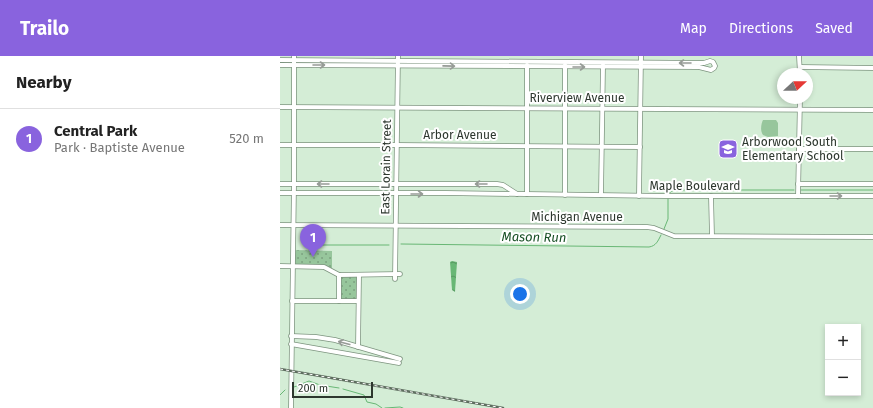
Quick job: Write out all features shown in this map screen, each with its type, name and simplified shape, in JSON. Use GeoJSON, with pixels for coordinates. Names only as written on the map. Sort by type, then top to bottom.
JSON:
{"type":"FeatureCollection","features":[{"type":"Feature","properties":{"kind":"street"},"geometry":{"type":"LineString","coordinates":[[639,196],[641,56]]}},
{"type":"Feature","properties":{"kind":"street"},"geometry":{"type":"LineString","coordinates":[[800,56],[800,68]]}},
{"type":"Feature","properties":{"kind":"street"},"geometry":{"type":"LineString","coordinates":[[280,60],[603,64],[699,67],[711,70],[715,66],[713,62],[710,61],[704,63],[641,65]]}},
{"type":"Feature","properties":{"kind":"street"},"geometry":{"type":"LineString","coordinates":[[280,65],[294,61]]}},
{"type":"Feature","properties":{"kind":"street"},"geometry":{"type":"LineString","coordinates":[[291,408],[294,61]]}},
{"type":"Feature","properties":{"kind":"street","name":"East Lorain Street"},"geometry":{"type":"LineString","coordinates":[[359,274],[396,276],[398,61]]}},
{"type":"Feature","properties":{"kind":"street"},"geometry":{"type":"LineString","coordinates":[[526,194],[527,64]]}},
{"type":"Feature","properties":{"kind":"street"},"geometry":{"type":"LineString","coordinates":[[565,195],[564,108],[566,64]]}},
{"type":"Feature","properties":{"kind":"street"},"geometry":{"type":"LineString","coordinates":[[601,195],[603,64]]}},
{"type":"Feature","properties":{"kind":"street"},"geometry":{"type":"LineString","coordinates":[[813,68],[873,68]]}},
{"type":"Feature","properties":{"kind":"street"},"geometry":{"type":"LineString","coordinates":[[798,196],[800,104]]}},
{"type":"Feature","properties":{"kind":"street","name":"Riverview Avenue"},"geometry":{"type":"LineString","coordinates":[[280,106],[873,110]]}},
{"type":"Feature","properties":{"kind":"street","name":"Arbor Avenue"},"geometry":{"type":"LineString","coordinates":[[280,145],[565,146],[602,148],[640,147]]}},
{"type":"Feature","properties":{"kind":"street"},"geometry":{"type":"LineString","coordinates":[[799,149],[873,149]]}},
{"type":"Feature","properties":{"kind":"street"},"geometry":{"type":"LineString","coordinates":[[280,184],[497,184],[503,185],[517,194]]}},
{"type":"Feature","properties":{"kind":"street"},"geometry":{"type":"LineString","coordinates":[[344,184],[344,193]]}},
{"type":"Feature","properties":{"kind":"street"},"geometry":{"type":"LineString","coordinates":[[445,184],[446,193]]}},
{"type":"Feature","properties":{"kind":"street"},"geometry":{"type":"LineString","coordinates":[[798,184],[873,184]]}},
{"type":"Feature","properties":{"kind":"street"},"geometry":{"type":"LineString","coordinates":[[503,185],[505,194]]}},
{"type":"Feature","properties":{"kind":"street","name":"Maple Boulevard"},"geometry":{"type":"LineString","coordinates":[[280,193],[873,196]]}},
{"type":"Feature","properties":{"kind":"street"},"geometry":{"type":"LineString","coordinates":[[711,196],[712,236]]}},
{"type":"Feature","properties":{"kind":"street","name":"Michigan Avenue"},"geometry":{"type":"LineString","coordinates":[[280,225],[648,227],[674,236],[873,237]]}},
{"type":"Feature","properties":{"kind":"street"},"geometry":{"type":"LineString","coordinates":[[280,266],[324,267],[339,275],[359,274],[358,347]]}},
{"type":"Feature","properties":{"kind":"street"},"geometry":{"type":"LineString","coordinates":[[339,275],[339,301]]}},
{"type":"Feature","properties":{"kind":"street"},"geometry":{"type":"LineString","coordinates":[[292,301],[358,301]]}},
{"type":"Feature","properties":{"kind":"street"},"geometry":{"type":"LineString","coordinates":[[291,336],[327,339],[358,347],[397,361],[291,344]]}},
{"type":"Feature","properties":{"kind":"shaded area"},"geometry":{"type":"Polygon","coordinates":[[[763,120],[776,120],[778,123],[778,136],[768,137],[763,135],[761,128],[763,120]]]}},
{"type":"Feature","properties":{"kind":"shaded area"},"geometry":{"type":"Polygon","coordinates":[[[294,250],[332,251],[332,271],[328,268],[295,265],[294,250]]]}},
{"type":"Feature","properties":{"kind":"shaded area"},"geometry":{"type":"Polygon","coordinates":[[[357,276],[357,299],[341,299],[341,277],[357,276]]]}},
{"type":"Feature","properties":{"kind":"water"},"geometry":{"type":"Polygon","coordinates":[[[450,262],[457,262],[455,292],[452,290],[450,262]]]}},
{"type":"Feature","properties":{"kind":"waterway","name":"Mason Run"},"geometry":{"type":"LineString","coordinates":[[669,193],[674,190],[794,190]]}},
{"type":"Feature","properties":{"kind":"waterway","name":"Mason Run"},"geometry":{"type":"LineString","coordinates":[[801,190],[873,190]]}},
{"type":"Feature","properties":{"kind":"waterway","name":"Mason Run"},"geometry":{"type":"LineString","coordinates":[[664,229],[668,219],[668,199]]}},
{"type":"Feature","properties":{"kind":"waterway","name":"Mason Run"},"geometry":{"type":"LineString","coordinates":[[401,244],[649,247],[655,244],[661,235]]}},
{"type":"Feature","properties":{"kind":"waterway","name":"Mason Run"},"geometry":{"type":"LineString","coordinates":[[320,245],[389,245]]}},
{"type":"Feature","properties":{"kind":"waterway"},"geometry":{"type":"LineString","coordinates":[[294,387],[309,381],[320,385],[339,388]]}},
{"type":"Feature","properties":{"kind":"waterway"},"geometry":{"type":"LineString","coordinates":[[343,389],[364,395],[367,402],[376,404],[382,408]]}},
{"type":"Feature","properties":{"kind":"waterway","name":"Mason Run"},"geometry":{"type":"LineString","coordinates":[[280,395],[285,390]]}},
{"type":"Feature","properties":{"kind":"waterway"},"geometry":{"type":"LineString","coordinates":[[385,408],[403,408]]}},
{"type":"Feature","properties":{"kind":"railway"},"geometry":{"type":"LineString","coordinates":[[280,369],[503,408]]}},
{"type":"Feature","properties":{"kind":"place","name":"Arborwood South Elementary School"},"geometry":{"type":"Point","coordinates":[728,149]}},
{"type":"Feature","properties":{"kind":"place","name":"Central Park"},"geometry":{"type":"Point","coordinates":[313,257]}}]}
